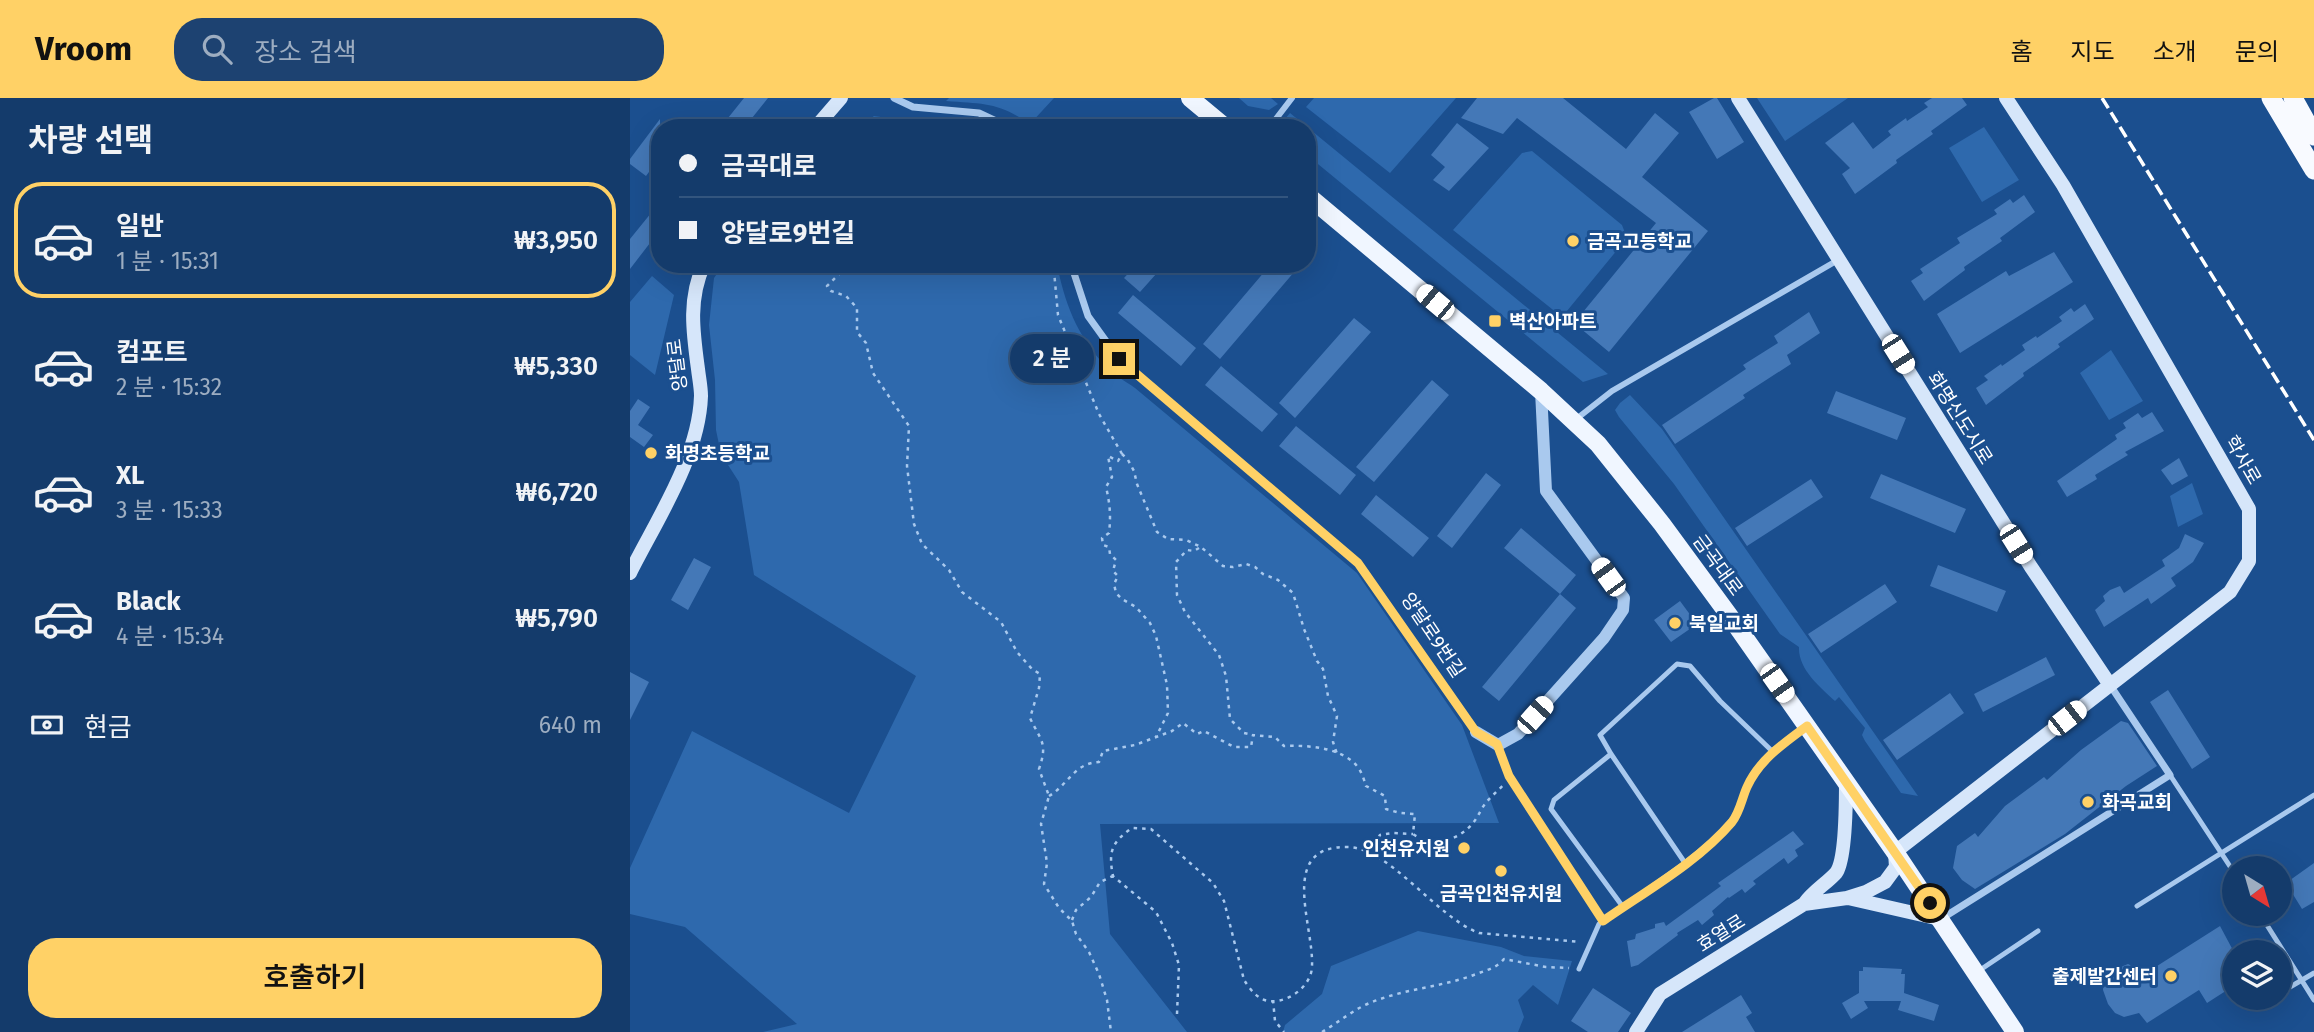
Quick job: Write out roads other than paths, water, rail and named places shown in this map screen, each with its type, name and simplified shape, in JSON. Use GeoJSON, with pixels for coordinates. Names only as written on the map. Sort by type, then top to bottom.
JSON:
{"type":"FeatureCollection","features":[{"type":"Feature","properties":{"kind":"highway"},"geometry":{"type":"LineString","coordinates":[[2271,98],[2314,170]]}},
{"type":"Feature","properties":{"kind":"highway"},"geometry":{"type":"LineString","coordinates":[[2293,98],[2314,136]]}},
{"type":"Feature","properties":{"kind":"main road"},"geometry":{"type":"LineString","coordinates":[[823,119],[841,98]]}},
{"type":"Feature","properties":{"kind":"main road"},"geometry":{"type":"LineString","coordinates":[[1190,98],[1215,119]]}},
{"type":"Feature","properties":{"kind":"main road","name":"화명신도시로"},"geometry":{"type":"LineString","coordinates":[[1738,98],[2031,568],[2110,685]]}},
{"type":"Feature","properties":{"kind":"main road","name":"학사로"},"geometry":{"type":"LineString","coordinates":[[1895,852],[2230,592],[2249,561],[2249,509],[2063,186],[2006,98]]}},
{"type":"Feature","properties":{"kind":"main road","name":"금곡대로"},"geometry":{"type":"LineString","coordinates":[[1316,203],[1541,391],[1598,444],[1662,524],[1807,726],[2015,1032]]}},
{"type":"Feature","properties":{"kind":"main road","name":"양달로"},"geometry":{"type":"LineString","coordinates":[[630,573],[690,454],[701,394],[692,328],[692,303],[700,273]]}},
{"type":"Feature","properties":{"kind":"main road"},"geometry":{"type":"LineString","coordinates":[[1846,781],[1846,823],[1837,872],[1838,889],[1851,896],[1940,919]]}},
{"type":"Feature","properties":{"kind":"main road"},"geometry":{"type":"LineString","coordinates":[[1851,896],[1876,887],[1890,877],[1896,867],[1895,852]]}},
{"type":"Feature","properties":{"kind":"main road"},"geometry":{"type":"LineString","coordinates":[[1804,904],[1812,893],[1837,872]]}},
{"type":"Feature","properties":{"kind":"main road","name":"효열로"},"geometry":{"type":"LineString","coordinates":[[1636,1032],[1660,994],[1804,904],[1851,896]]}},
{"type":"Feature","properties":{"kind":"street"},"geometry":{"type":"LineString","coordinates":[[894,98],[913,107],[979,113],[992,119]]}},
{"type":"Feature","properties":{"kind":"street"},"geometry":{"type":"LineString","coordinates":[[1276,119],[1292,98]]}},
{"type":"Feature","properties":{"kind":"street"},"geometry":{"type":"LineString","coordinates":[[1541,428],[1612,391],[1839,260]]}},
{"type":"Feature","properties":{"kind":"street","name":"양달로9번길"},"geometry":{"type":"LineString","coordinates":[[1073,273],[1088,316],[1119,359],[1358,563],[1476,732],[1497,744]]}},
{"type":"Feature","properties":{"kind":"street"},"geometry":{"type":"LineString","coordinates":[[1497,744],[1518,734],[1604,638],[1623,610],[1624,598],[1546,491],[1541,391]]}},
{"type":"Feature","properties":{"kind":"street"},"geometry":{"type":"LineString","coordinates":[[1940,919],[2170,775],[2110,685]]}},
{"type":"Feature","properties":{"kind":"lane"},"geometry":{"type":"LineString","coordinates":[[1685,863],[1600,735],[1677,664],[1689,666],[1720,701],[1772,751]]}},
{"type":"Feature","properties":{"kind":"lane"},"geometry":{"type":"LineString","coordinates":[[1579,969],[1599,924],[1721,834],[1735,818],[1748,785],[1772,751],[1807,726]]}},
{"type":"Feature","properties":{"kind":"lane"},"geometry":{"type":"LineString","coordinates":[[1497,744],[1509,776],[1603,921]]}},
{"type":"Feature","properties":{"kind":"lane"},"geometry":{"type":"LineString","coordinates":[[1611,754],[1554,800],[1551,809],[1623,907]]}},
{"type":"Feature","properties":{"kind":"lane"},"geometry":{"type":"LineString","coordinates":[[2170,775],[2223,856]]}},
{"type":"Feature","properties":{"kind":"lane"},"geometry":{"type":"LineString","coordinates":[[2137,906],[2314,795]]}},
{"type":"Feature","properties":{"kind":"lane"},"geometry":{"type":"LineString","coordinates":[[2268,926],[2314,1000]]}},
{"type":"Feature","properties":{"kind":"lane"},"geometry":{"type":"LineString","coordinates":[[1974,973],[2038,931]]}},
{"type":"Feature","properties":{"kind":"lane"},"geometry":{"type":"LineString","coordinates":[[2292,986],[2314,973]]}},
{"type":"Feature","properties":{"kind":"railway"},"geometry":{"type":"LineString","coordinates":[[2102,98],[2314,440]]}},
{"type":"Feature","properties":{"kind":"place","name":"금곡고등학교"},"geometry":{"type":"Point","coordinates":[1573,241]}},
{"type":"Feature","properties":{"kind":"place","name":"벽산아파트"},"geometry":{"type":"Point","coordinates":[1495,321]}},
{"type":"Feature","properties":{"kind":"place","name":"화명초등학교"},"geometry":{"type":"Point","coordinates":[651,453]}},
{"type":"Feature","properties":{"kind":"place","name":"북일교회"},"geometry":{"type":"Point","coordinates":[1675,623]}},
{"type":"Feature","properties":{"kind":"place","name":"화곡교회"},"geometry":{"type":"Point","coordinates":[2088,802]}},
{"type":"Feature","properties":{"kind":"place","name":"인천유치원"},"geometry":{"type":"Point","coordinates":[1464,848]}},
{"type":"Feature","properties":{"kind":"place","name":"금곡인천유치원"},"geometry":{"type":"Point","coordinates":[1501,871]}},
{"type":"Feature","properties":{"kind":"place","name":"출제발간센터"},"geometry":{"type":"Point","coordinates":[2171,976]}}]}
